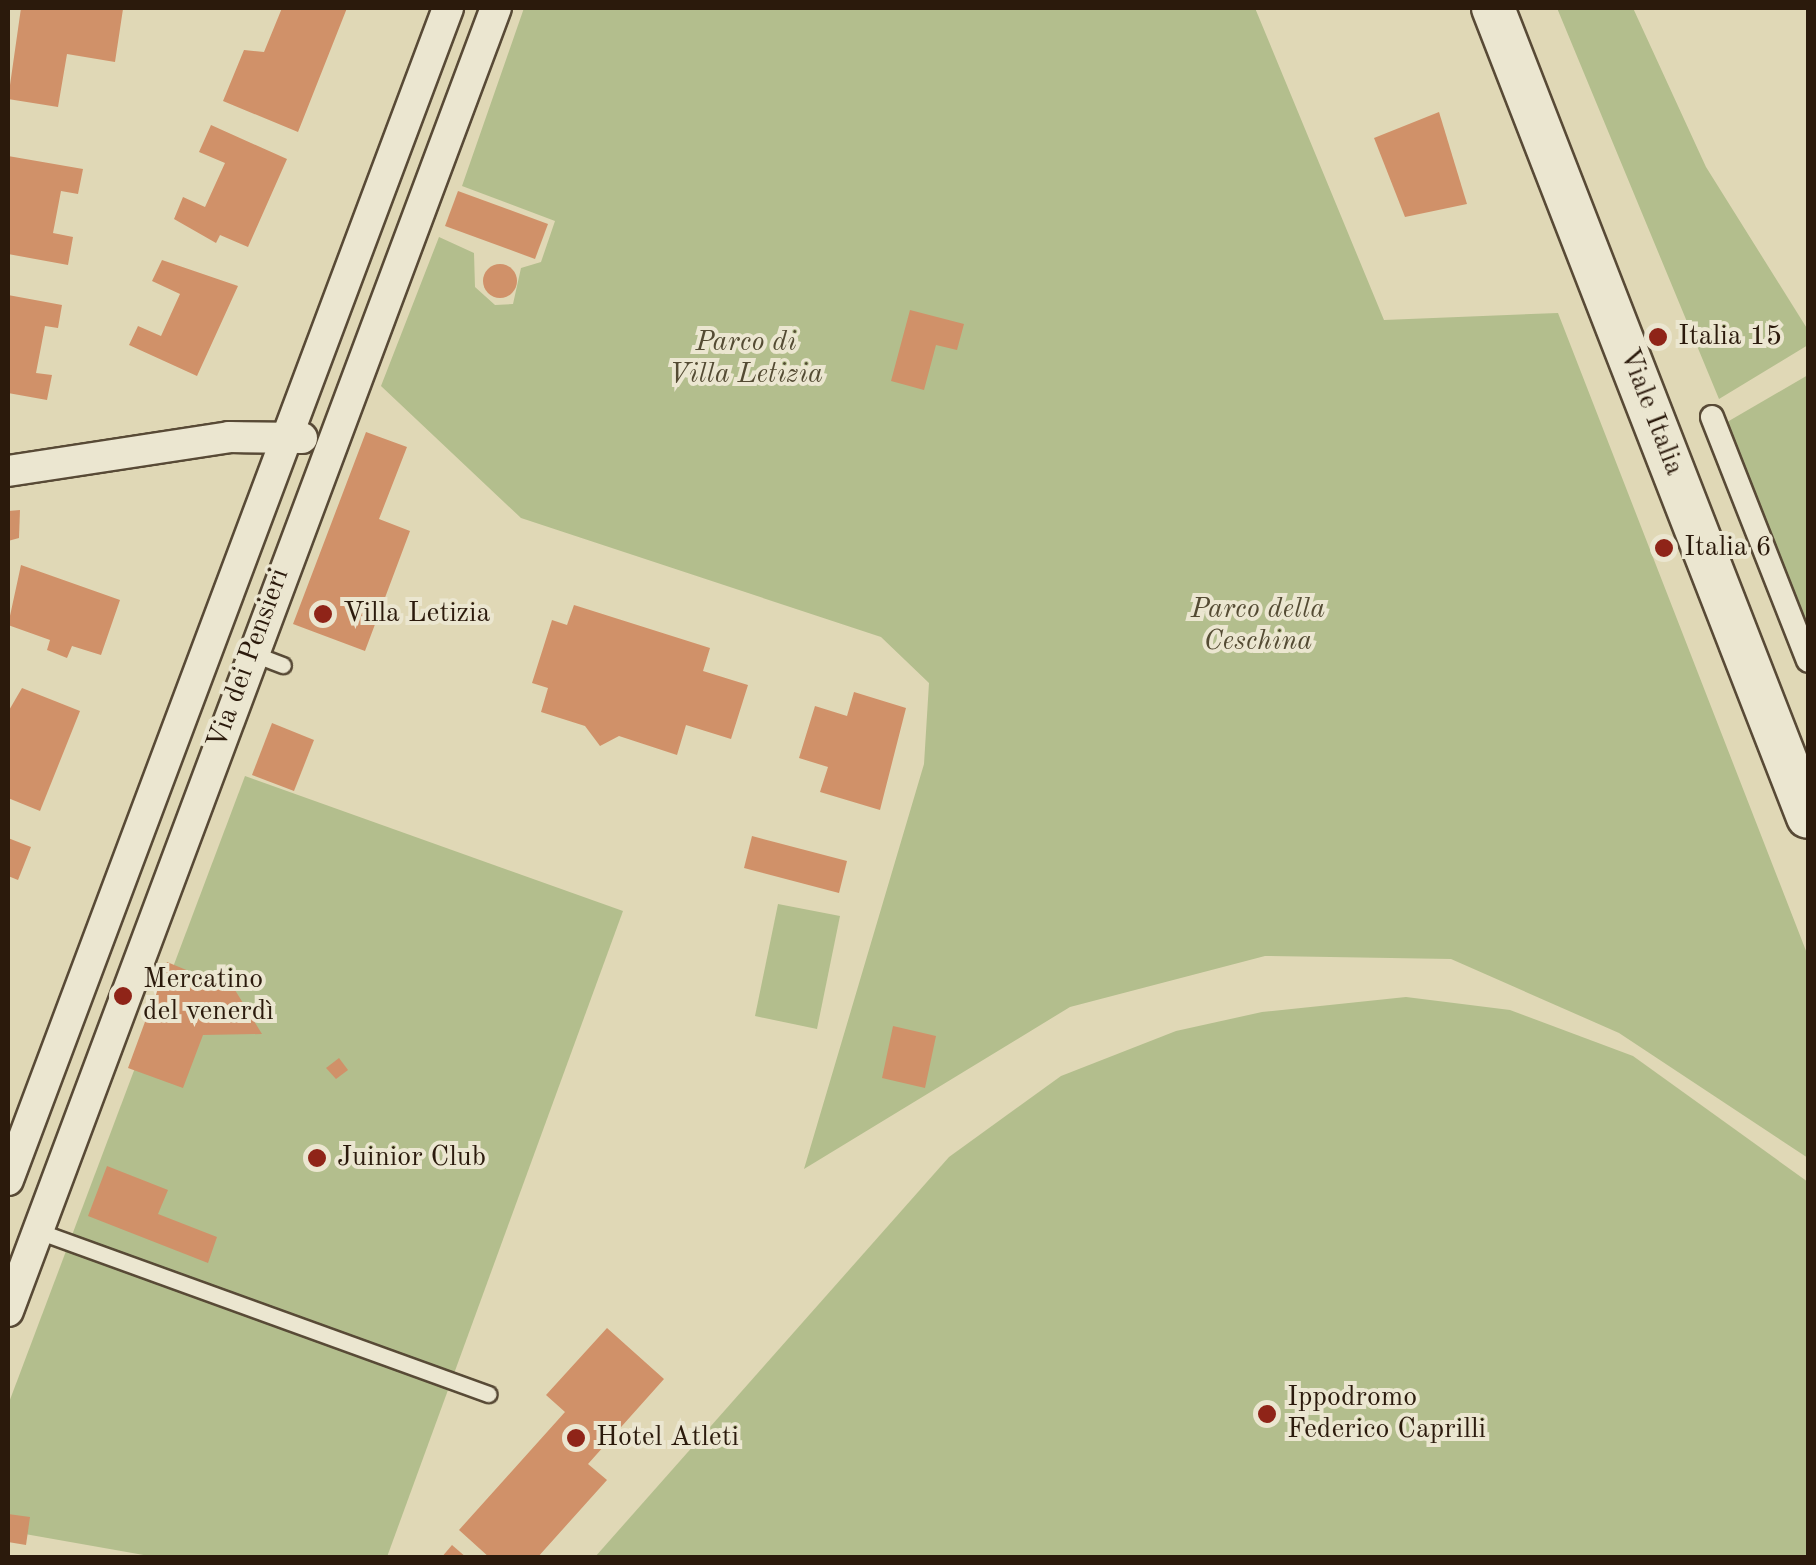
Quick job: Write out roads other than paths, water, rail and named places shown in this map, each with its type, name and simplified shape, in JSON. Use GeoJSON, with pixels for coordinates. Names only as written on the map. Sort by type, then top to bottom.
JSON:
{"type":"FeatureCollection","features":[{"type":"Feature","properties":{"kind":"main road","name":"Viale Italia"},"geometry":{"type":"LineString","coordinates":[[1493,8],[1808,817]]}},
{"type":"Feature","properties":{"kind":"street","name":"Via dei Pensieri"},"geometry":{"type":"LineString","coordinates":[[8,1180],[448,8]]}},
{"type":"Feature","properties":{"kind":"street","name":"Via dei Pensieri"},"geometry":{"type":"LineString","coordinates":[[8,1311],[330,439],[496,8]]}},
{"type":"Feature","properties":{"kind":"street","name":"Viale Italia"},"geometry":{"type":"LineString","coordinates":[[1712,417],[1808,660]]}},
{"type":"Feature","properties":{"kind":"street"},"geometry":{"type":"LineString","coordinates":[[8,471],[285,436],[330,439]]}},
{"type":"Feature","properties":{"kind":"lane"},"geometry":{"type":"LineString","coordinates":[[251,654],[283,665]]}},
{"type":"Feature","properties":{"kind":"lane"},"geometry":{"type":"LineString","coordinates":[[38,1231],[488,1394]]}},
{"type":"Feature","properties":{"kind":"place","name":"Italia 15"},"geometry":{"type":"Point","coordinates":[1658,337]}},
{"type":"Feature","properties":{"kind":"place","name":"Italia 6"},"geometry":{"type":"Point","coordinates":[1664,548]}},
{"type":"Feature","properties":{"kind":"place","name":"Villa Letizia"},"geometry":{"type":"Point","coordinates":[323,614]}},
{"type":"Feature","properties":{"kind":"place","name":"Mercatino del venerdì"},"geometry":{"type":"Point","coordinates":[123,996]}},
{"type":"Feature","properties":{"kind":"place","name":"Juinior Club"},"geometry":{"type":"Point","coordinates":[317,1158]}},
{"type":"Feature","properties":{"kind":"place","name":"Ippodromo Federico Caprilli"},"geometry":{"type":"Point","coordinates":[1267,1414]}},
{"type":"Feature","properties":{"kind":"place","name":"Hotel Atleti"},"geometry":{"type":"Point","coordinates":[576,1438]}},
{"type":"Feature","properties":{"kind":"park label","name":"Parco di Villa Letizia"},"geometry":{"type":"Point","coordinates":[746,359]}},
{"type":"Feature","properties":{"kind":"park label","name":"Parco della Ceschina"},"geometry":{"type":"Point","coordinates":[1258,626]}}]}
